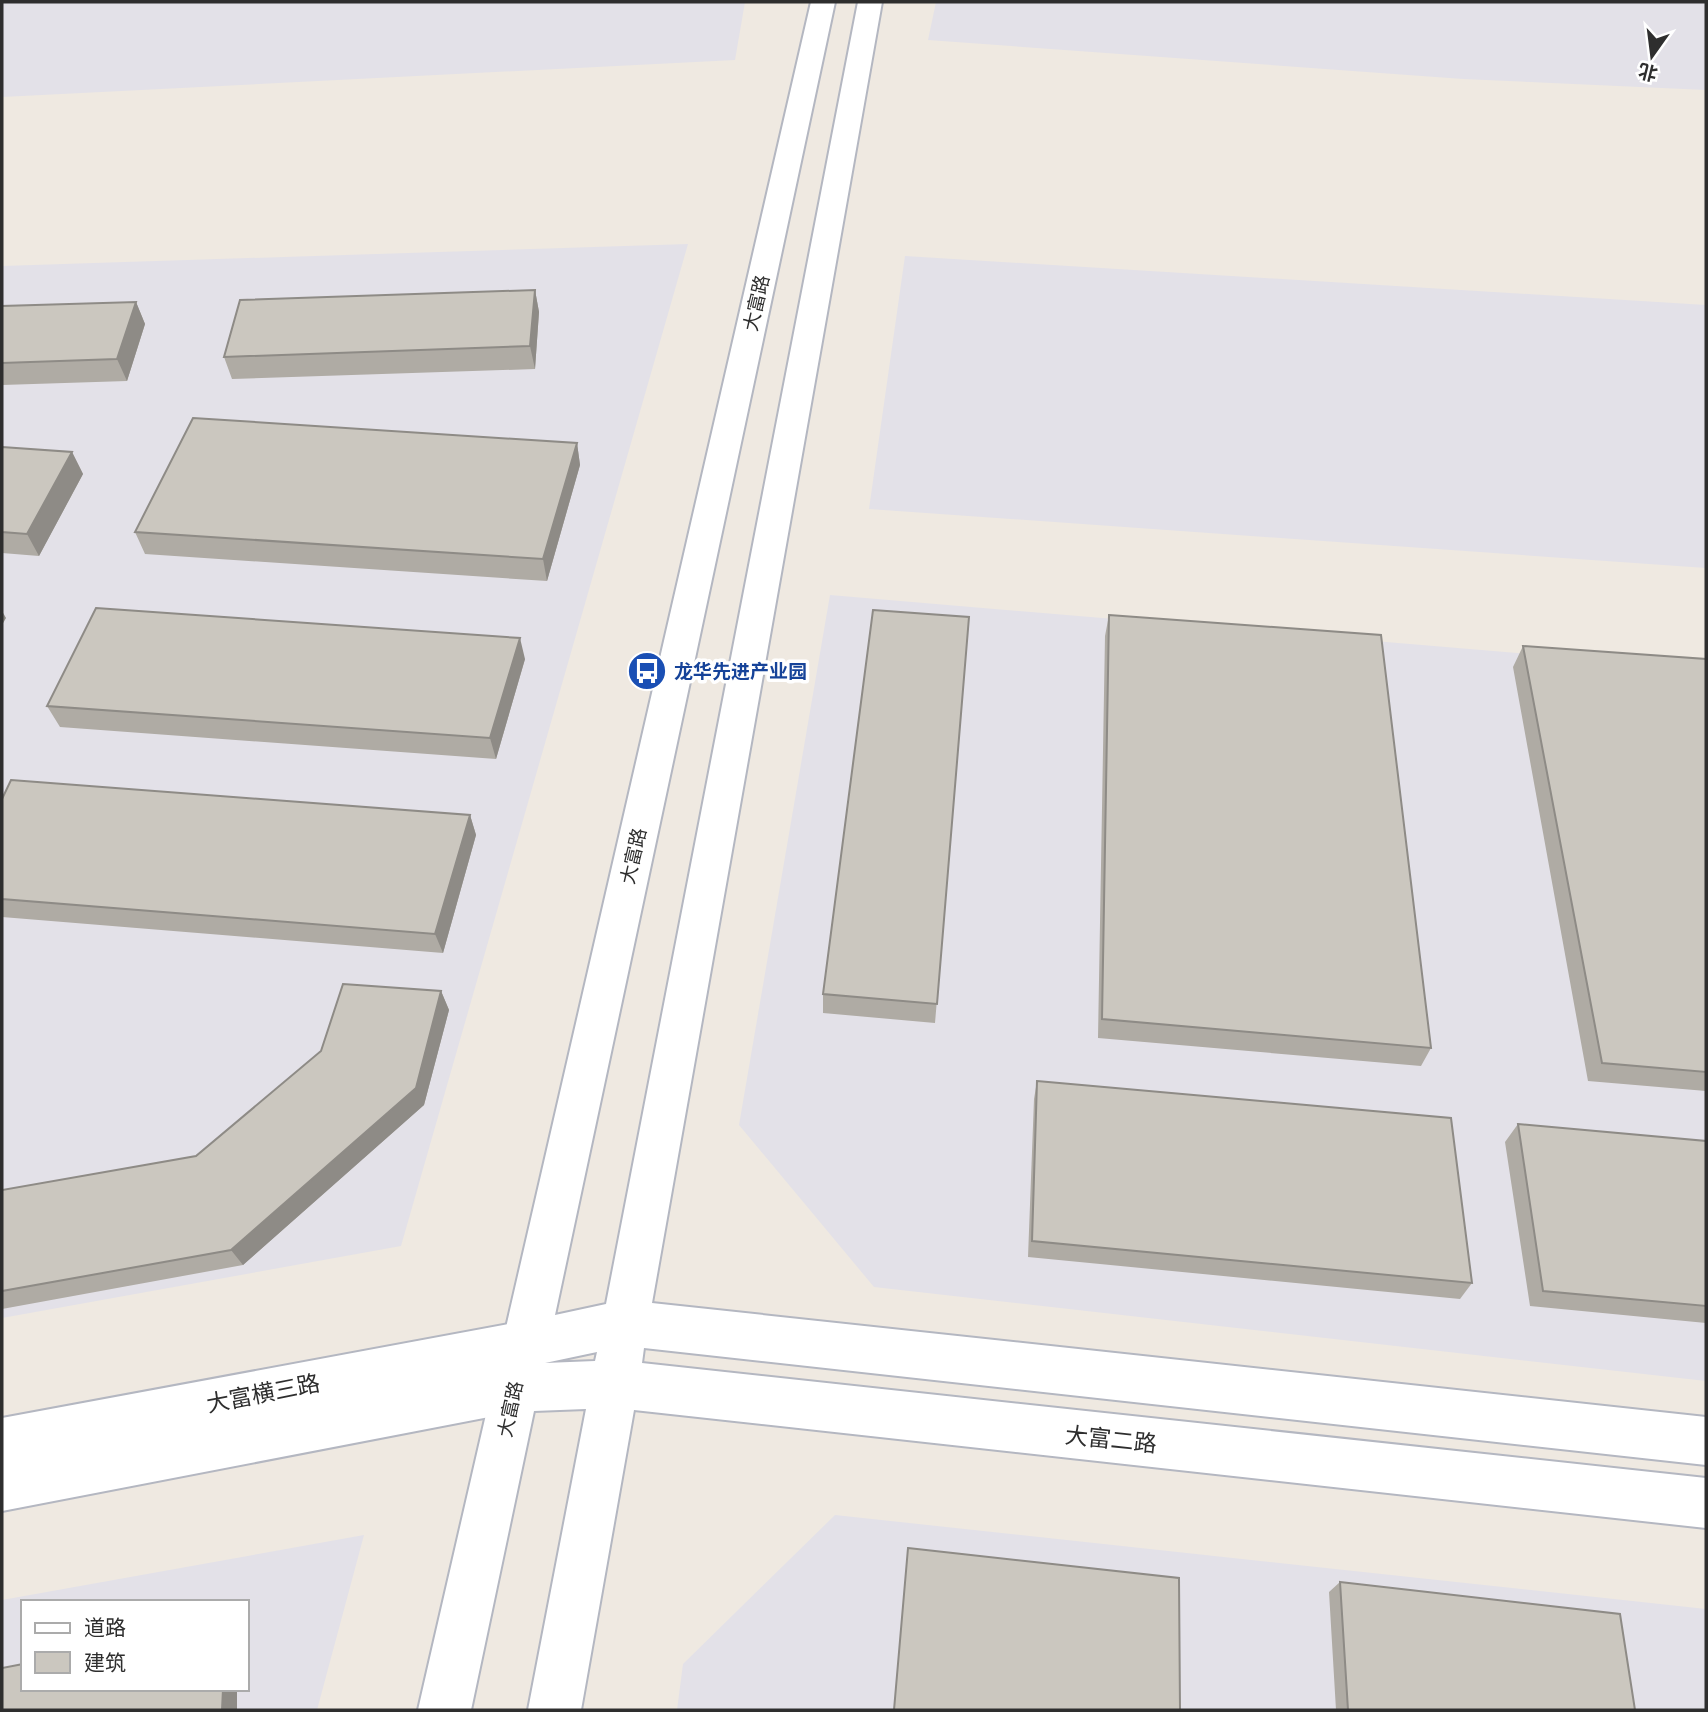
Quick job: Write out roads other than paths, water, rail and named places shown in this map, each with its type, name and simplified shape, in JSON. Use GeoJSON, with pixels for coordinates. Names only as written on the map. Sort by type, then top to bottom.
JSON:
{"type":"FeatureCollection","features":[{"type":"Feature","properties":{"kind":"street","name":"大富路"},"geometry":{"type":"LineString","coordinates":[[443,1710],[823,2]]}},
{"type":"Feature","properties":{"kind":"street"},"geometry":{"type":"LineString","coordinates":[[554,1710],[870,2]]}},
{"type":"Feature","properties":{"kind":"street"},"geometry":{"type":"LineString","coordinates":[[520,1366],[625,1323],[1706,1441]]}},
{"type":"Feature","properties":{"kind":"street","name":"大富二路"},"geometry":{"type":"LineString","coordinates":[[520,1366],[615,1384],[1706,1503]]}},
{"type":"Feature","properties":{"kind":"street","name":"大富横三路"},"geometry":{"type":"LineString","coordinates":[[2,1442],[520,1366]]}},
{"type":"Feature","properties":{"kind":"street","name":"大富横三路"},"geometry":{"type":"LineString","coordinates":[[2,1486],[520,1366]]}},
{"type":"Feature","properties":{"kind":"place","name":"龙华先进产业园"},"geometry":{"type":"Point","coordinates":[647,671]}}]}
